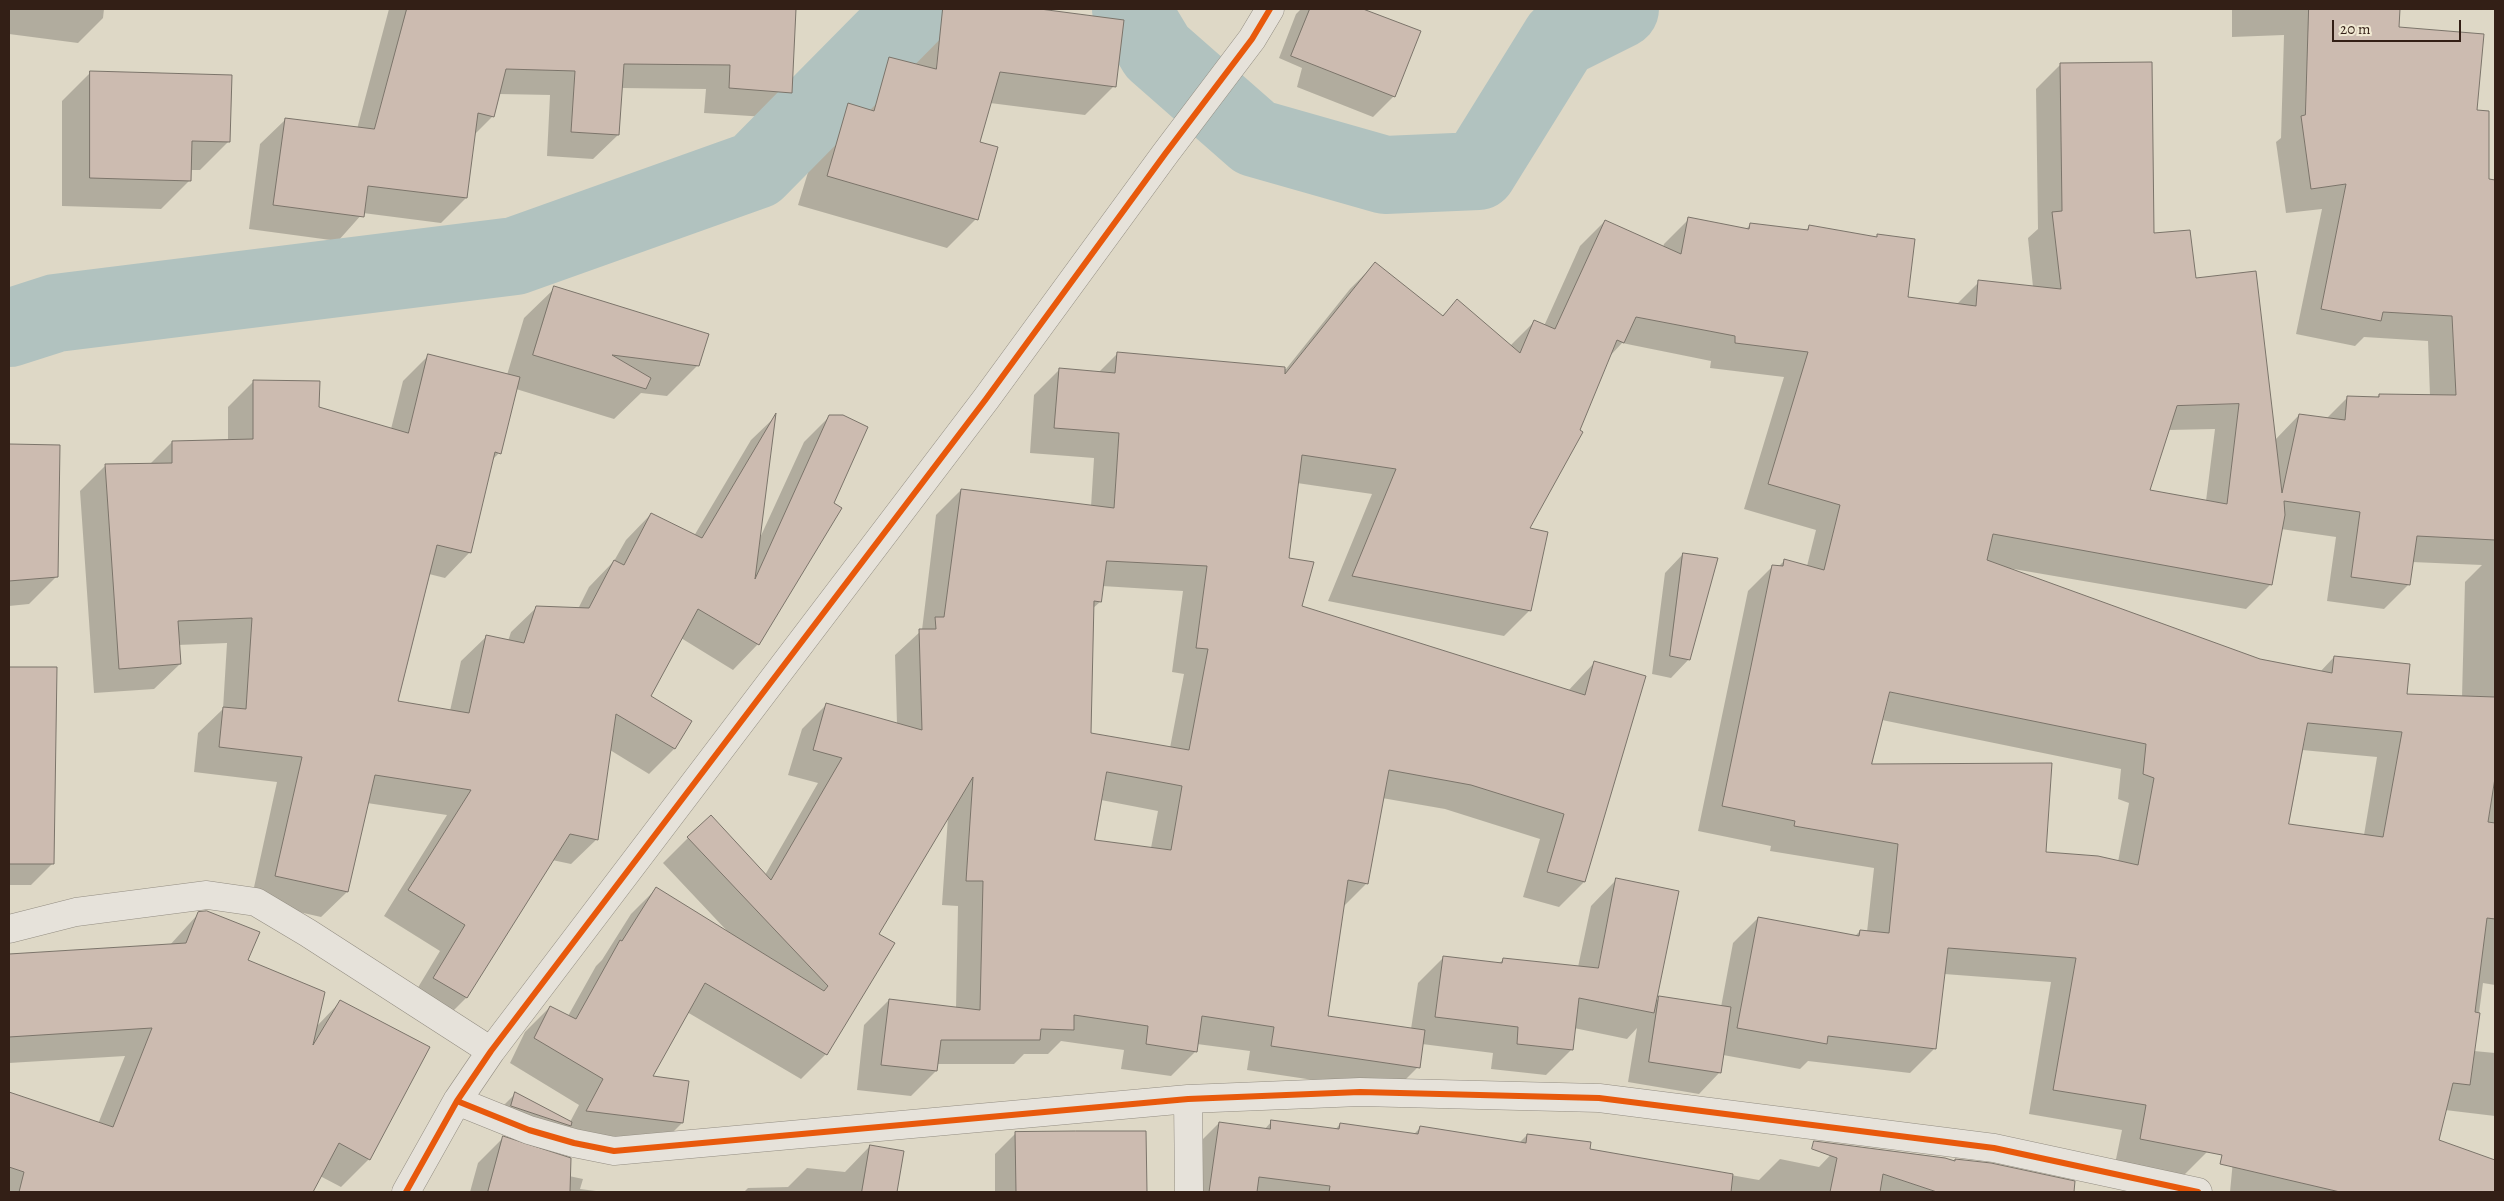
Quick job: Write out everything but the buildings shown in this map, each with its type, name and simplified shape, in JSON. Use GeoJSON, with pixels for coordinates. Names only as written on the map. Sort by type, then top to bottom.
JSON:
{"type":"FeatureCollection","features":[{"type":"Feature","properties":{"kind":"street"},"geometry":{"type":"LineString","coordinates":[[406,1192],[457,1101],[491,1051],[980,407],[1165,154],[1252,39],[1270,9]]}},
{"type":"Feature","properties":{"kind":"street"},"geometry":{"type":"LineString","coordinates":[[9,929],[76,912],[208,895],[256,902],[308,933],[491,1051]]}},
{"type":"Feature","properties":{"kind":"street"},"geometry":{"type":"LineString","coordinates":[[457,1101],[529,1130],[574,1143],[614,1151],[1188,1099],[1360,1092],[1599,1098],[1994,1148],[2198,1192]]}},
{"type":"Feature","properties":{"kind":"street"},"geometry":{"type":"LineString","coordinates":[[1188,1099],[1189,1192]]}},
{"type":"Feature","properties":{"kind":"waterway"},"geometry":{"type":"LineString","coordinates":[[9,328],[56,313],[515,256],[756,170],[915,9]]}},
{"type":"Feature","properties":{"kind":"waterway"},"geometry":{"type":"LineString","coordinates":[[1131,9],[1157,52],[1255,138],[1385,175],[1478,171],[1560,39],[1620,9]]}},
{"type":"Feature","properties":{"kind":"cycle path"},"geometry":{"type":"LineString","coordinates":[[406,1192],[457,1101],[491,1051],[986,399],[1165,154],[1252,39],[1270,9]]}},
{"type":"Feature","properties":{"kind":"cycle path"},"geometry":{"type":"LineString","coordinates":[[457,1101],[529,1130],[574,1143],[614,1151],[1188,1099],[1360,1092],[1599,1098],[1994,1148],[2198,1192]]}}]}
